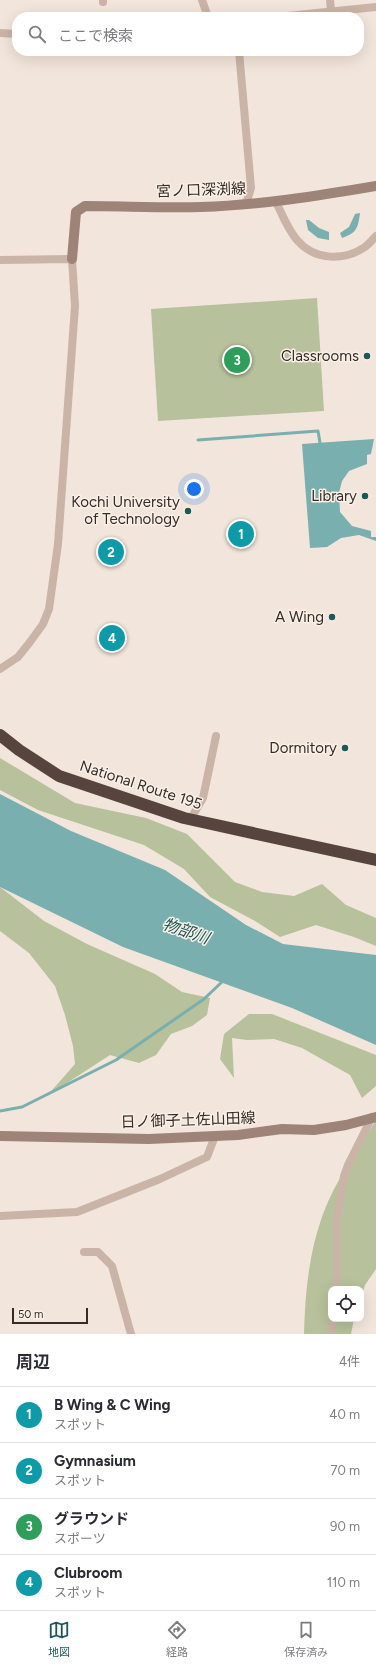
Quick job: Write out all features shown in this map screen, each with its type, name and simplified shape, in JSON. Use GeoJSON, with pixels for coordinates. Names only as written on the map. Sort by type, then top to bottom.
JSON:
{"type":"FeatureCollection","features":[{"type":"Feature","properties":{"kind":"highway","name":"National Route 195"},"geometry":{"type":"LineString","coordinates":[[0,735],[19,750],[60,776],[190,820],[239,829],[376,860]]}},
{"type":"Feature","properties":{"kind":"main road","name":"宮ノ口深渕線"},"geometry":{"type":"LineString","coordinates":[[72,259],[76,212],[85,206],[179,207],[276,202],[376,186]]}},
{"type":"Feature","properties":{"kind":"main road","name":"日ノ御子土佐山田線"},"geometry":{"type":"LineString","coordinates":[[0,1136],[149,1139],[238,1135],[282,1129],[314,1130],[346,1125],[374,1117]]}},
{"type":"Feature","properties":{"kind":"street"},"geometry":{"type":"LineString","coordinates":[[202,0],[206,12]]}},
{"type":"Feature","properties":{"kind":"street"},"geometry":{"type":"LineString","coordinates":[[330,0],[331,11]]}},
{"type":"Feature","properties":{"kind":"street"},"geometry":{"type":"LineString","coordinates":[[322,12],[376,7]]}},
{"type":"Feature","properties":{"kind":"street"},"geometry":{"type":"LineString","coordinates":[[0,33],[12,34]]}},
{"type":"Feature","properties":{"kind":"street"},"geometry":{"type":"LineString","coordinates":[[239,56],[251,188],[246,204]]}},
{"type":"Feature","properties":{"kind":"street"},"geometry":{"type":"LineString","coordinates":[[276,202],[297,240],[308,250],[324,256],[348,256],[366,247],[376,236]]}},
{"type":"Feature","properties":{"kind":"street"},"geometry":{"type":"LineString","coordinates":[[0,260],[72,259],[75,306],[58,544],[49,609],[43,624],[18,657],[0,669]]}},
{"type":"Feature","properties":{"kind":"street"},"geometry":{"type":"LineString","coordinates":[[190,820],[202,798],[216,736]]}},
{"type":"Feature","properties":{"kind":"street"},"geometry":{"type":"LineString","coordinates":[[337,1286],[337,1219],[344,1176],[348,1165],[374,1117]]}},
{"type":"Feature","properties":{"kind":"street"},"geometry":{"type":"LineString","coordinates":[[0,1216],[77,1212],[160,1179],[207,1157],[215,1136]]}},
{"type":"Feature","properties":{"kind":"street"},"geometry":{"type":"LineString","coordinates":[[84,1252],[98,1252],[112,1266],[131,1334]]}},
{"type":"Feature","properties":{"kind":"street"},"geometry":{"type":"LineString","coordinates":[[331,1334],[333,1322]]}},
{"type":"Feature","properties":{"kind":"green space"},"geometry":{"type":"Polygon","coordinates":[[[317,298],[324,411],[158,421],[151,309],[317,298]]]}},
{"type":"Feature","properties":{"kind":"green space"},"geometry":{"type":"Polygon","coordinates":[[[0,758],[75,803],[146,818],[187,834],[235,882],[262,892],[294,896],[322,884],[346,905],[376,918],[376,946],[354,937],[316,925],[280,937],[255,921],[210,897],[184,869],[144,845],[38,810],[0,790],[0,758]]]}},
{"type":"Feature","properties":{"kind":"green space"},"geometry":{"type":"Polygon","coordinates":[[[0,887],[44,921],[87,944],[155,974],[182,992],[210,998],[207,1015],[192,1026],[171,1034],[156,1055],[139,1063],[110,1055],[47,1096],[75,1064],[73,1046],[65,1015],[55,986],[29,953],[0,931],[0,887]]]}},
{"type":"Feature","properties":{"kind":"green space"},"geometry":{"type":"Polygon","coordinates":[[[249,1014],[272,1014],[376,1055],[376,1086],[362,1098],[350,1075],[302,1048],[274,1039],[247,1040],[232,1038],[234,1078],[220,1059],[224,1034],[249,1014]]]}},
{"type":"Feature","properties":{"kind":"green space"},"geometry":{"type":"Polygon","coordinates":[[[376,1120],[376,1269],[364,1288],[364,1286],[328,1286],[328,1322],[353,1322],[351,1334],[304,1334],[305,1303],[314,1243],[323,1214],[340,1178],[376,1120]]]}},
{"type":"Feature","properties":{"kind":"water"},"geometry":{"type":"Polygon","coordinates":[[[360,213],[354,232],[342,238],[340,233],[349,227],[355,214],[360,213]]]}},
{"type":"Feature","properties":{"kind":"water"},"geometry":{"type":"Polygon","coordinates":[[[306,220],[309,220],[319,228],[329,232],[329,240],[318,238],[308,230],[306,220]]]}},
{"type":"Feature","properties":{"kind":"water"},"geometry":{"type":"Polygon","coordinates":[[[374,439],[371,454],[367,455],[367,464],[349,471],[342,481],[339,493],[340,512],[352,526],[371,531],[371,537],[376,537],[376,541],[359,535],[341,538],[327,547],[310,548],[302,444],[374,439]]]}},
{"type":"Feature","properties":{"kind":"water","name":"物部川"},"geometry":{"type":"Polygon","coordinates":[[[0,794],[71,831],[165,870],[246,925],[283,944],[376,955],[376,1045],[292,1008],[123,947],[0,887],[0,794]]]}},
{"type":"Feature","properties":{"kind":"waterway"},"geometry":{"type":"LineString","coordinates":[[198,440],[318,431],[320,443]]}},
{"type":"Feature","properties":{"kind":"waterway"},"geometry":{"type":"LineString","coordinates":[[0,1111],[22,1107],[116,1060],[204,999],[224,980]]}},
{"type":"Feature","properties":{"kind":"place","name":"Classrooms"},"geometry":{"type":"Point","coordinates":[367,356]}},
{"type":"Feature","properties":{"kind":"place","name":"グラウンド"},"geometry":{"type":"Point","coordinates":[237,360]}},
{"type":"Feature","properties":{"kind":"place","name":"Library"},"geometry":{"type":"Point","coordinates":[365,496]}},
{"type":"Feature","properties":{"kind":"place","name":"Kochi University of Technology"},"geometry":{"type":"Point","coordinates":[188,511]}},
{"type":"Feature","properties":{"kind":"place","name":"B Wing & C Wing"},"geometry":{"type":"Point","coordinates":[241,534]}},
{"type":"Feature","properties":{"kind":"place","name":"Gymnasium"},"geometry":{"type":"Point","coordinates":[111,552]}},
{"type":"Feature","properties":{"kind":"place","name":"A Wing"},"geometry":{"type":"Point","coordinates":[332,617]}},
{"type":"Feature","properties":{"kind":"place","name":"Clubroom"},"geometry":{"type":"Point","coordinates":[112,638]}},
{"type":"Feature","properties":{"kind":"place","name":"Dormitory"},"geometry":{"type":"Point","coordinates":[345,748]}}]}
